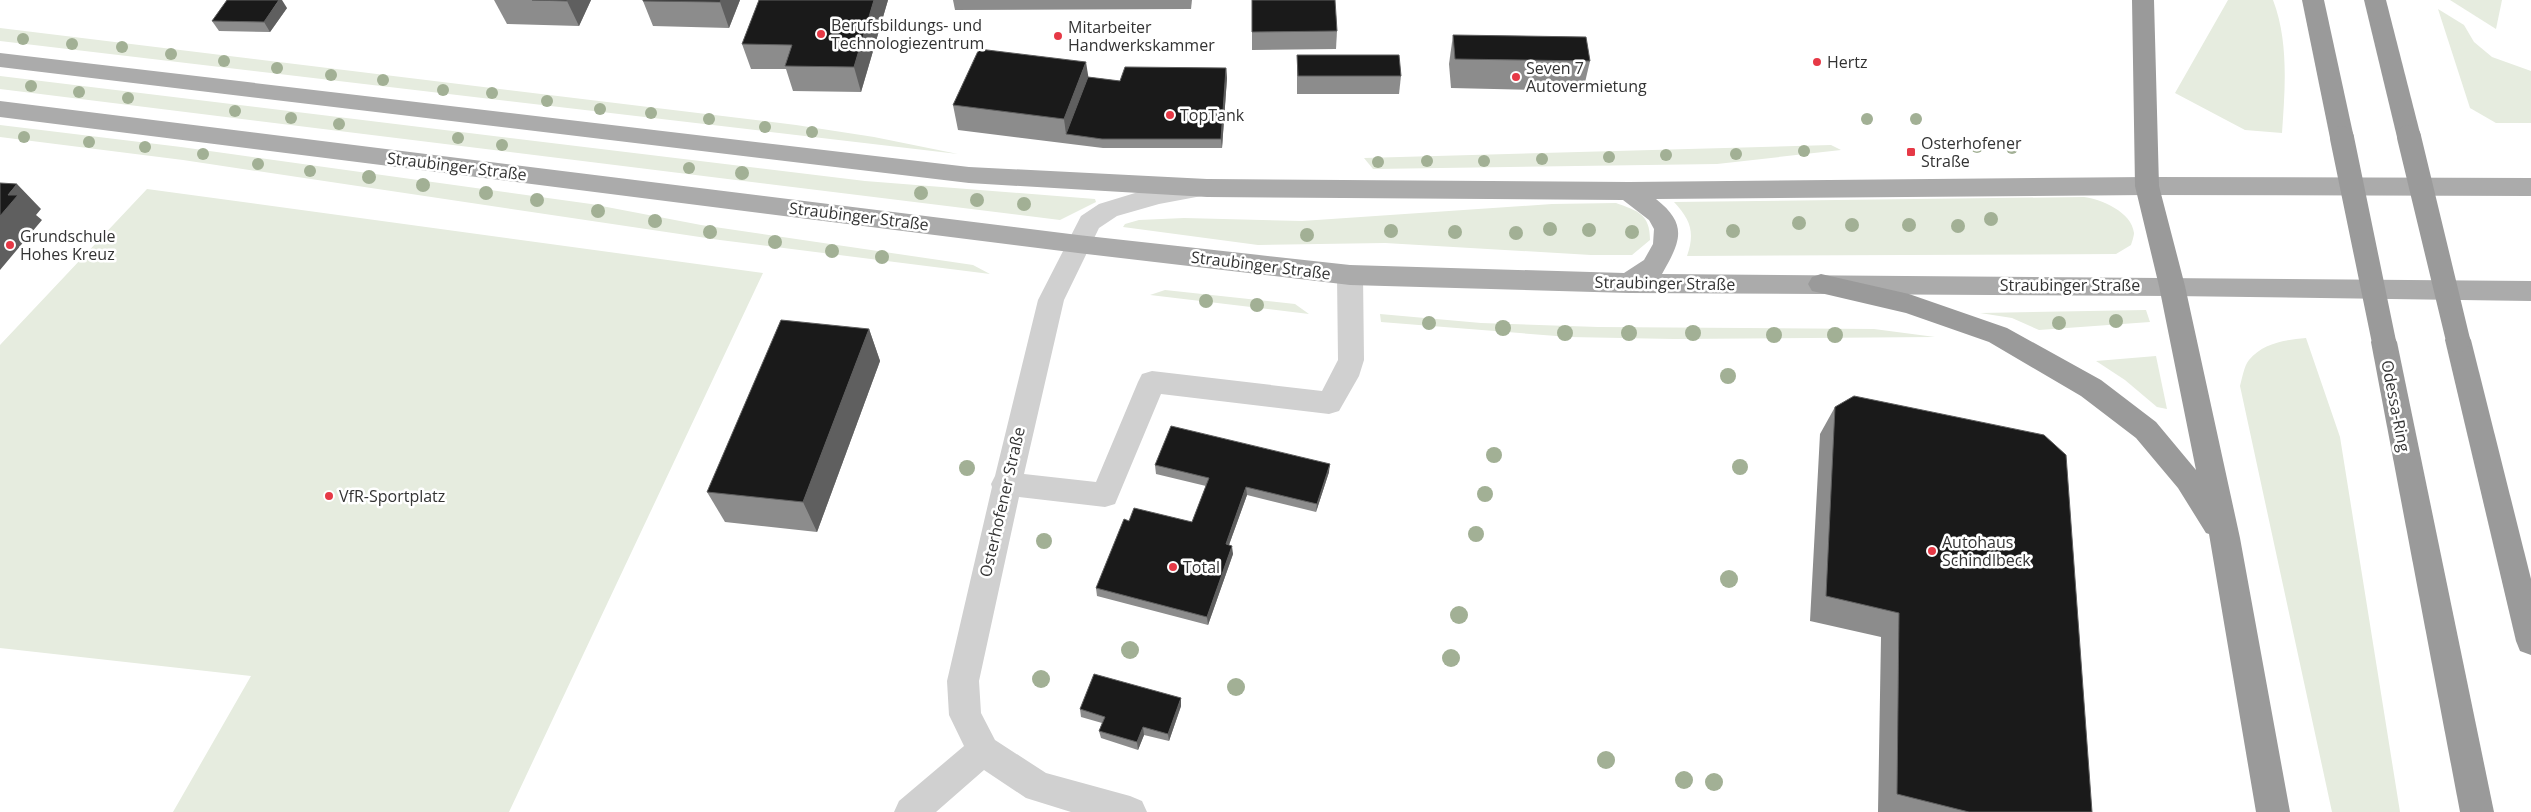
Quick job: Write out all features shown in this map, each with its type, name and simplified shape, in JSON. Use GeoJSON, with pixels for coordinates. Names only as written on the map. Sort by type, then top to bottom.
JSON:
{"type":"FeatureCollection","features":[{"type":"Feature","properties":{"kind":"highway"},"geometry":{"type":"LineString","coordinates":[[2143,0],[2147,186],[2172,286],[2225,538],[2273,812]]}},
{"type":"Feature","properties":{"kind":"highway","name":"Odessa-Ring"},"geometry":{"type":"LineString","coordinates":[[2313,0],[2384,342],[2477,812]]}},
{"type":"Feature","properties":{"kind":"highway"},"geometry":{"type":"LineString","coordinates":[[2375,0],[2531,642]]}},
{"type":"Feature","properties":{"kind":"highway"},"geometry":{"type":"LineString","coordinates":[[1821,284],[1909,304],[1998,335],[2091,388],[2146,430],[2188,480],[2225,538]]}},
{"type":"Feature","properties":{"kind":"main road"},"geometry":{"type":"LineString","coordinates":[[0,60],[969,175],[1207,188],[1629,191],[2147,186],[2531,187]]}},
{"type":"Feature","properties":{"kind":"main road","name":"Straubinger Straße"},"geometry":{"type":"LineString","coordinates":[[0,109],[1078,244],[1350,275],[1628,283],[2172,286],[2531,291]]}},
{"type":"Feature","properties":{"kind":"main road"},"geometry":{"type":"LineString","coordinates":[[1628,283],[1653,267],[1666,244],[1666,229],[1658,214],[1629,191]]}},
{"type":"Feature","properties":{"kind":"street","name":"Osterhofener Straße"},"geometry":{"type":"LineString","coordinates":[[1130,812],[1038,787],[983,751],[965,716],[963,680],[1005,484],[1051,300],[1078,244],[1090,222],[1108,210],[1158,195],[1207,188]]}},
{"type":"Feature","properties":{"kind":"street"},"geometry":{"type":"LineString","coordinates":[[1005,484],[1105,495],[1152,382],[1329,402],[1345,376],[1351,360],[1350,275]]}},
{"type":"Feature","properties":{"kind":"street"},"geometry":{"type":"LineString","coordinates":[[911,812],[983,751]]}},
{"type":"Feature","properties":{"kind":"shaded area"},"geometry":{"type":"Polygon","coordinates":[[[2228,0],[2273,0],[2282,32],[2284,49],[2285,83],[2282,133],[2245,130],[2175,93],[2228,0]]]}},
{"type":"Feature","properties":{"kind":"shaded area"},"geometry":{"type":"Polygon","coordinates":[[[2450,0],[2502,0],[2496,29],[2450,0]]]}},
{"type":"Feature","properties":{"kind":"shaded area"},"geometry":{"type":"Polygon","coordinates":[[[2438,9],[2464,25],[2474,42],[2492,57],[2531,71],[2531,123],[2496,123],[2470,108],[2438,9]]]}},
{"type":"Feature","properties":{"kind":"shaded area"},"geometry":{"type":"Polygon","coordinates":[[[0,28],[796,125],[874,137],[958,154],[0,41],[0,28]]]}},
{"type":"Feature","properties":{"kind":"shaded area"},"geometry":{"type":"Polygon","coordinates":[[[0,76],[865,181],[1095,199],[1096,202],[1060,220],[0,89],[0,76]]]}},
{"type":"Feature","properties":{"kind":"shaded area"},"geometry":{"type":"Polygon","coordinates":[[[0,125],[181,147],[591,204],[701,225],[973,265],[990,274],[720,240],[183,160],[0,137],[0,125]]]}},
{"type":"Feature","properties":{"kind":"shaded area"},"geometry":{"type":"Polygon","coordinates":[[[1831,145],[1841,150],[1717,164],[1373,169],[1364,158],[1831,145]]]}},
{"type":"Feature","properties":{"kind":"shaded area","name":"VfR-Sportplatz"},"geometry":{"type":"Polygon","coordinates":[[[147,189],[763,273],[509,812],[173,812],[251,676],[0,648],[0,345],[147,189]]]}},
{"type":"Feature","properties":{"kind":"shaded area"},"geometry":{"type":"Polygon","coordinates":[[[2084,197],[2115,208],[2128,219],[2134,233],[2131,245],[2116,254],[1687,256],[1691,240],[1690,227],[1688,221],[1674,202],[2084,197]]]}},
{"type":"Feature","properties":{"kind":"shaded area"},"geometry":{"type":"Polygon","coordinates":[[[1616,203],[1636,211],[1648,224],[1650,240],[1632,255],[1591,255],[1385,243],[1258,245],[1123,227],[1125,224],[1139,220],[1184,218],[1302,221],[1552,204],[1616,203]]]}},
{"type":"Feature","properties":{"kind":"shaded area"},"geometry":{"type":"Polygon","coordinates":[[[1165,290],[1295,304],[1309,314],[1150,295],[1165,290]]]}},
{"type":"Feature","properties":{"kind":"shaded area"},"geometry":{"type":"Polygon","coordinates":[[[2146,310],[2150,322],[2039,330],[2012,318],[1980,313],[2146,310]]]}},
{"type":"Feature","properties":{"kind":"shaded area"},"geometry":{"type":"Polygon","coordinates":[[[1380,314],[1481,323],[1598,327],[1874,329],[1935,337],[1674,339],[1569,337],[1381,322],[1380,314]]]}},
{"type":"Feature","properties":{"kind":"shaded area"},"geometry":{"type":"Polygon","coordinates":[[[2306,338],[2340,437],[2400,812],[2332,812],[2240,386],[2244,369],[2255,354],[2275,343],[2306,338]]]}},
{"type":"Feature","properties":{"kind":"shaded area"},"geometry":{"type":"Polygon","coordinates":[[[2156,356],[2167,409],[2157,407],[2125,380],[2096,361],[2156,356]]]}},
{"type":"Feature","properties":{"kind":"building"},"geometry":{"type":"Polygon","coordinates":[[[227,0],[279,0],[264,22],[212,21],[227,0]]]}},
{"type":"Feature","properties":{"kind":"building"},"geometry":{"type":"Polygon","coordinates":[[[532,0],[567,0],[567,1],[532,0]]]}},
{"type":"Feature","properties":{"kind":"building"},"geometry":{"type":"Polygon","coordinates":[[[643,0],[721,0],[720,2],[643,0]]]}},
{"type":"Feature","properties":{"kind":"building","name":"Berufsbildungs- und Technologiezentrum"},"geometry":{"type":"Polygon","coordinates":[[[759,0],[874,0],[854,67],[785,66],[792,45],[742,44],[759,0]]]}},
{"type":"Feature","properties":{"kind":"building"},"geometry":{"type":"Polygon","coordinates":[[[1252,0],[1335,0],[1337,31],[1252,32],[1252,0]]]}},
{"type":"Feature","properties":{"kind":"building"},"geometry":{"type":"Polygon","coordinates":[[[1453,35],[1586,37],[1590,61],[1455,59],[1453,35]]]}},
{"type":"Feature","properties":{"kind":"building"},"geometry":{"type":"Polygon","coordinates":[[[979,49],[1086,62],[1064,119],[953,105],[979,49]]]}},
{"type":"Feature","properties":{"kind":"building"},"geometry":{"type":"Polygon","coordinates":[[[1297,55],[1399,55],[1401,76],[1298,76],[1297,55]]]}},
{"type":"Feature","properties":{"kind":"building"},"geometry":{"type":"Polygon","coordinates":[[[1125,67],[1226,68],[1221,139],[1102,139],[1066,134],[1088,77],[1120,81],[1125,67]]]}},
{"type":"Feature","properties":{"kind":"building"},"geometry":{"type":"Polygon","coordinates":[[[0,183],[17,184],[8,195],[18,195],[0,216],[0,183]]]}},
{"type":"Feature","properties":{"kind":"building"},"geometry":{"type":"Polygon","coordinates":[[[781,320],[869,329],[803,502],[707,492],[781,320]]]}},
{"type":"Feature","properties":{"kind":"building","name":"Autohaus Schindlbeck"},"geometry":{"type":"Polygon","coordinates":[[[1854,396],[2044,435],[2066,455],[2092,812],[1969,812],[1897,794],[1899,613],[1826,596],[1835,407],[1854,396]]]}},
{"type":"Feature","properties":{"kind":"building"},"geometry":{"type":"Polygon","coordinates":[[[1171,426],[1330,464],[1317,504],[1246,487],[1226,544],[1232,546],[1207,617],[1096,588],[1124,519],[1129,521],[1134,508],[1192,522],[1209,478],[1155,465],[1171,426]]]}},
{"type":"Feature","properties":{"kind":"building"},"geometry":{"type":"Polygon","coordinates":[[[1094,674],[1181,698],[1168,734],[1143,727],[1137,742],[1099,731],[1105,717],[1080,709],[1094,674]]]}},
{"type":"Feature","properties":{"kind":"place","name":"Berufsbildungs- und Technologiezentrum"},"geometry":{"type":"Point","coordinates":[821,34]}},
{"type":"Feature","properties":{"kind":"place","name":"Mitarbeiter Handwerkskammer"},"geometry":{"type":"Point","coordinates":[1058,36]}},
{"type":"Feature","properties":{"kind":"place","name":"Hertz"},"geometry":{"type":"Point","coordinates":[1817,62]}},
{"type":"Feature","properties":{"kind":"place","name":"Seven 7 Autovermietung"},"geometry":{"type":"Point","coordinates":[1516,77]}},
{"type":"Feature","properties":{"kind":"place","name":"TopTank"},"geometry":{"type":"Point","coordinates":[1170,115]}},
{"type":"Feature","properties":{"kind":"place","name":"Osterhofener Straße"},"geometry":{"type":"Point","coordinates":[1911,152]}},
{"type":"Feature","properties":{"kind":"place","name":"Grundschule Hohes Kreuz"},"geometry":{"type":"Point","coordinates":[10,245]}},
{"type":"Feature","properties":{"kind":"place","name":"VfR-Sportplatz"},"geometry":{"type":"Point","coordinates":[329,496]}},
{"type":"Feature","properties":{"kind":"place","name":"Autohaus Schindlbeck"},"geometry":{"type":"Point","coordinates":[1932,551]}},
{"type":"Feature","properties":{"kind":"place","name":"Total"},"geometry":{"type":"Point","coordinates":[1173,567]}}]}
